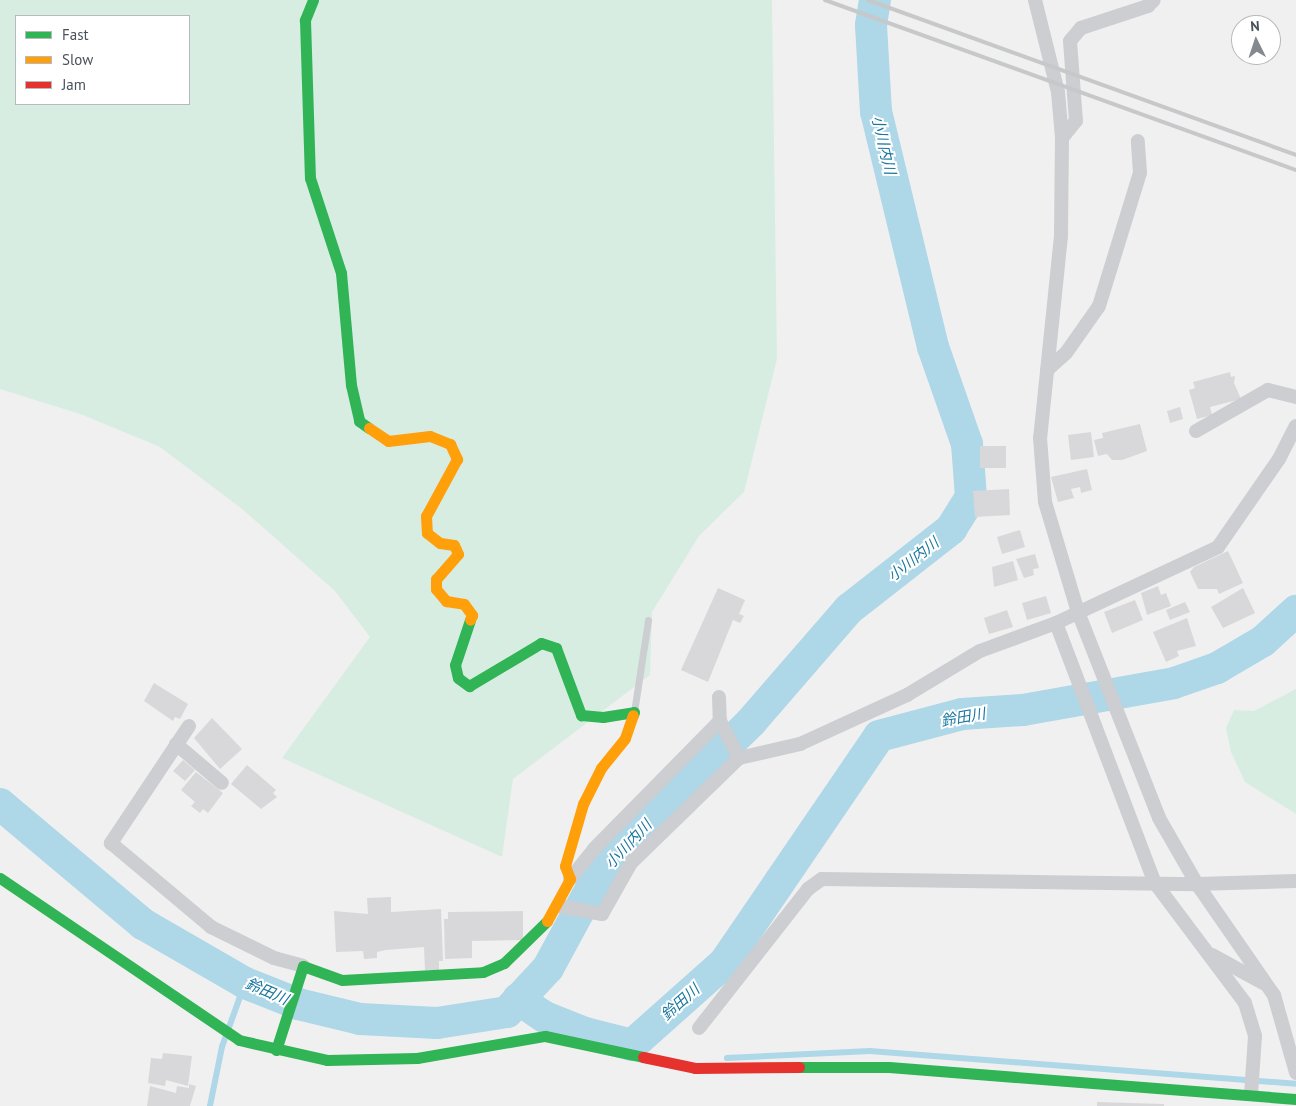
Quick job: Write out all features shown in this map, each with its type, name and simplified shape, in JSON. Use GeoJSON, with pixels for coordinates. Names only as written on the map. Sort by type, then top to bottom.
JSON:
{"type":"FeatureCollection","features":[{"type":"Feature","properties":{"kind":"street"},"geometry":{"type":"LineString","coordinates":[[313,0],[305,20],[310,178],[341,273],[351,384],[358,421],[388,441],[430,436],[450,444],[457,459],[426,516],[427,534],[440,543],[454,545],[458,554],[436,579],[436,589],[446,601],[464,604],[472,615],[455,665],[458,678],[469,686],[541,643],[556,648],[581,715],[603,717],[634,712],[625,738],[601,768],[583,804],[565,866],[570,879]]}},
{"type":"Feature","properties":{"kind":"street"},"geometry":{"type":"LineString","coordinates":[[1062,138],[1076,121],[1070,40],[1081,28],[1148,6],[1154,0]]}},
{"type":"Feature","properties":{"kind":"street"},"geometry":{"type":"LineString","coordinates":[[1037,1],[1058,92],[1062,138],[1061,236],[1040,438],[1045,502],[1078,612],[1124,736],[1160,818],[1197,884],[1274,995],[1296,1073]]}},
{"type":"Feature","properties":{"kind":"street"},"geometry":{"type":"LineString","coordinates":[[1047,370],[1066,353],[1099,306],[1140,173],[1138,141]]}},
{"type":"Feature","properties":{"kind":"street"},"geometry":{"type":"LineString","coordinates":[[1196,431],[1268,390],[1296,397]]}},
{"type":"Feature","properties":{"kind":"street"},"geometry":{"type":"LineString","coordinates":[[559,906],[602,914],[631,863],[738,755],[800,744],[907,695],[980,651],[1056,622],[1218,547],[1279,459],[1296,426]]}},
{"type":"Feature","properties":{"kind":"street"},"geometry":{"type":"LineString","coordinates":[[1056,622],[1099,742],[1154,883],[1245,1002],[1255,1036],[1251,1095]]}},
{"type":"Feature","properties":{"kind":"street"},"geometry":{"type":"LineString","coordinates":[[719,697],[720,721],[738,755]]}},
{"type":"Feature","properties":{"kind":"street"},"geometry":{"type":"LineString","coordinates":[[189,726],[111,843],[211,927],[301,970],[342,980],[483,972],[504,963],[542,928],[559,906],[570,879],[594,849],[720,721]]}},
{"type":"Feature","properties":{"kind":"street"},"geometry":{"type":"LineString","coordinates":[[176,744],[222,783]]}},
{"type":"Feature","properties":{"kind":"street"},"geometry":{"type":"LineString","coordinates":[[0,878],[237,1039],[276,1046],[327,1060],[418,1058],[545,1036],[695,1068],[889,1067],[1296,1099]]}},
{"type":"Feature","properties":{"kind":"street"},"geometry":{"type":"LineString","coordinates":[[699,1028],[808,889],[822,879],[1197,884],[1296,881]]}},
{"type":"Feature","properties":{"kind":"street"},"geometry":{"type":"LineString","coordinates":[[1207,952],[1267,986]]}},
{"type":"Feature","properties":{"kind":"street"},"geometry":{"type":"LineString","coordinates":[[276,1046],[301,970]]}},
{"type":"Feature","properties":{"kind":"lane"},"geometry":{"type":"LineString","coordinates":[[634,712],[648,620]]}},
{"type":"Feature","properties":{"kind":"green space"},"geometry":{"type":"Polygon","coordinates":[[[0,0],[772,0],[777,359],[744,492],[699,536],[652,612],[650,675],[513,779],[502,857],[282,758],[370,637],[335,591],[242,509],[160,447],[83,415],[0,389],[0,0]]]}},
{"type":"Feature","properties":{"kind":"green space"},"geometry":{"type":"Polygon","coordinates":[[[1296,689],[1296,814],[1245,782],[1231,752],[1226,728],[1234,710],[1254,711],[1296,689]]]}},
{"type":"Feature","properties":{"kind":"building"},"geometry":{"type":"Polygon","coordinates":[[[1230,372],[1231,377],[1235,376],[1234,383],[1241,399],[1210,407],[1212,415],[1197,419],[1189,390],[1195,388],[1193,382],[1230,372]]]}},
{"type":"Feature","properties":{"kind":"building"},"geometry":{"type":"Polygon","coordinates":[[[1180,407],[1183,419],[1170,423],[1167,411],[1180,407]]]}},
{"type":"Feature","properties":{"kind":"building"},"geometry":{"type":"Polygon","coordinates":[[[1140,424],[1147,451],[1122,460],[1112,460],[1107,454],[1098,456],[1094,440],[1103,438],[1102,433],[1140,424]]]}},
{"type":"Feature","properties":{"kind":"building"},"geometry":{"type":"Polygon","coordinates":[[[1091,432],[1094,457],[1071,460],[1068,435],[1091,432]]]}},
{"type":"Feature","properties":{"kind":"building"},"geometry":{"type":"Polygon","coordinates":[[[980,446],[1006,446],[1006,468],[980,468],[980,446]]]}},
{"type":"Feature","properties":{"kind":"building"},"geometry":{"type":"Polygon","coordinates":[[[1087,469],[1092,490],[1081,493],[1080,487],[1071,489],[1074,498],[1058,502],[1051,477],[1087,469]]]}},
{"type":"Feature","properties":{"kind":"building"},"geometry":{"type":"Polygon","coordinates":[[[1009,489],[1010,515],[975,517],[973,491],[1009,489]]]}},
{"type":"Feature","properties":{"kind":"building"},"geometry":{"type":"Polygon","coordinates":[[[1020,530],[1025,547],[1002,554],[997,537],[1020,530]]]}},
{"type":"Feature","properties":{"kind":"building"},"geometry":{"type":"Polygon","coordinates":[[[1228,551],[1243,583],[1219,594],[1217,589],[1198,589],[1190,572],[1194,567],[1228,551]]]}},
{"type":"Feature","properties":{"kind":"building"},"geometry":{"type":"Polygon","coordinates":[[[1035,554],[1039,568],[1033,569],[1034,575],[1024,578],[1016,559],[1035,554]]]}},
{"type":"Feature","properties":{"kind":"building"},"geometry":{"type":"Polygon","coordinates":[[[1013,561],[1018,580],[994,587],[992,567],[1013,561]]]}},
{"type":"Feature","properties":{"kind":"building"},"geometry":{"type":"Polygon","coordinates":[[[1158,586],[1161,595],[1166,593],[1171,606],[1147,615],[1141,593],[1158,586]]]}},
{"type":"Feature","properties":{"kind":"building"},"geometry":{"type":"Polygon","coordinates":[[[718,588],[745,600],[739,614],[744,616],[740,623],[733,620],[708,682],[681,670],[718,588]]]}},
{"type":"Feature","properties":{"kind":"building"},"geometry":{"type":"Polygon","coordinates":[[[1243,588],[1255,613],[1223,628],[1211,607],[1243,588]]]}},
{"type":"Feature","properties":{"kind":"building"},"geometry":{"type":"Polygon","coordinates":[[[1046,596],[1051,613],[1027,620],[1022,603],[1046,596]]]}},
{"type":"Feature","properties":{"kind":"building"},"geometry":{"type":"Polygon","coordinates":[[[1135,600],[1143,620],[1112,633],[1104,612],[1135,600]]]}},
{"type":"Feature","properties":{"kind":"building"},"geometry":{"type":"Polygon","coordinates":[[[1185,602],[1190,612],[1170,620],[1166,610],[1185,602]]]}},
{"type":"Feature","properties":{"kind":"building"},"geometry":{"type":"Polygon","coordinates":[[[1007,610],[1013,627],[989,634],[984,618],[1007,610]]]}},
{"type":"Feature","properties":{"kind":"building"},"geometry":{"type":"Polygon","coordinates":[[[1187,618],[1196,646],[1177,651],[1179,656],[1166,662],[1153,632],[1187,618]]]}},
{"type":"Feature","properties":{"kind":"building"},"geometry":{"type":"Polygon","coordinates":[[[154,683],[188,704],[180,719],[175,717],[173,721],[144,701],[154,683]]]}},
{"type":"Feature","properties":{"kind":"building"},"geometry":{"type":"Polygon","coordinates":[[[212,718],[242,749],[220,769],[194,738],[212,718]]]}},
{"type":"Feature","properties":{"kind":"building"},"geometry":{"type":"Polygon","coordinates":[[[183,760],[195,770],[185,781],[173,771],[183,760]]]}},
{"type":"Feature","properties":{"kind":"building"},"geometry":{"type":"Polygon","coordinates":[[[247,765],[276,790],[273,793],[277,797],[261,809],[231,784],[247,765]]]}},
{"type":"Feature","properties":{"kind":"building"},"geometry":{"type":"Polygon","coordinates":[[[196,772],[223,793],[208,813],[203,809],[200,813],[191,806],[195,802],[181,790],[196,772]]]}},
{"type":"Feature","properties":{"kind":"building"},"geometry":{"type":"Polygon","coordinates":[[[391,897],[391,912],[441,909],[443,961],[439,961],[439,970],[425,970],[424,947],[386,950],[377,952],[377,958],[364,959],[363,951],[336,952],[334,911],[368,914],[367,898],[391,897]]]}},
{"type":"Feature","properties":{"kind":"building"},"geometry":{"type":"Polygon","coordinates":[[[523,911],[523,940],[472,941],[472,958],[445,959],[444,919],[448,919],[448,912],[523,911]]]}},
{"type":"Feature","properties":{"kind":"building"},"geometry":{"type":"Polygon","coordinates":[[[163,1053],[192,1056],[188,1086],[166,1080],[165,1086],[148,1083],[151,1058],[162,1059],[163,1053]]]}},
{"type":"Feature","properties":{"kind":"building"},"geometry":{"type":"Polygon","coordinates":[[[189,1084],[196,1086],[190,1106],[147,1106],[150,1086],[176,1093],[177,1086],[189,1088],[189,1084]]]}},
{"type":"Feature","properties":{"kind":"building"},"geometry":{"type":"Polygon","coordinates":[[[1097,1102],[1164,1104],[1164,1106],[1097,1106],[1097,1102]]]}},
{"type":"Feature","properties":{"kind":"waterway","name":"小川内川"},"geometry":{"type":"LineString","coordinates":[[0,804],[143,924],[245,983],[298,1004],[360,1019],[437,1023],[507,1012],[548,968],[598,876],[623,847],[751,722],[849,609],[951,529],[971,497],[967,444],[933,347],[876,112],[871,25],[875,0]]}},
{"type":"Feature","properties":{"kind":"waterway","name":"鈴田川"},"geometry":{"type":"LineString","coordinates":[[518,999],[545,1017],[585,1033],[632,1045],[725,962],[879,736],[962,714],[1023,710],[1174,683],[1217,668],[1263,641],[1296,611]]}},
{"type":"Feature","properties":{"kind":"waterway"},"geometry":{"type":"LineString","coordinates":[[210,1106],[222,1047],[245,983]]}},
{"type":"Feature","properties":{"kind":"waterway"},"geometry":{"type":"LineString","coordinates":[[727,1058],[870,1051],[1296,1084]]}},
{"type":"Feature","properties":{"kind":"railway"},"geometry":{"type":"LineString","coordinates":[[825,0],[1296,170]]}},
{"type":"Feature","properties":{"kind":"railway"},"geometry":{"type":"LineString","coordinates":[[868,0],[1296,155]]}},
{"type":"Feature","properties":{"kind":"traffic: fast"},"geometry":{"type":"LineString","coordinates":[[313,0],[305,20],[310,178],[341,273],[351,385],[359,421],[369,428]]}},
{"type":"Feature","properties":{"kind":"traffic: fast"},"geometry":{"type":"LineString","coordinates":[[470,620],[455,665],[458,678],[469,686],[541,643],[556,648],[581,715],[603,717],[634,712],[633,715]]}},
{"type":"Feature","properties":{"kind":"traffic: fast"},"geometry":{"type":"LineString","coordinates":[[0,878],[239,1040],[327,1060],[417,1058],[545,1036],[643,1057]]}},
{"type":"Feature","properties":{"kind":"traffic: fast"},"geometry":{"type":"LineString","coordinates":[[276,1050],[303,966],[342,980],[483,972],[504,963],[547,921]]}},
{"type":"Feature","properties":{"kind":"traffic: fast"},"geometry":{"type":"LineString","coordinates":[[799,1067],[889,1067],[1296,1099]]}},
{"type":"Feature","properties":{"kind":"traffic: slow"},"geometry":{"type":"LineString","coordinates":[[369,428],[388,441],[430,436],[450,444],[457,459],[426,516],[427,533],[440,543],[454,545],[458,554],[436,579],[436,589],[446,601],[464,604],[472,615],[470,620]]}},
{"type":"Feature","properties":{"kind":"traffic: slow"},"geometry":{"type":"LineString","coordinates":[[547,921],[570,879],[565,866],[583,804],[601,768],[625,738],[633,715]]}},
{"type":"Feature","properties":{"kind":"traffic: jam"},"geometry":{"type":"LineString","coordinates":[[643,1057],[695,1068],[799,1067]]}}]}
